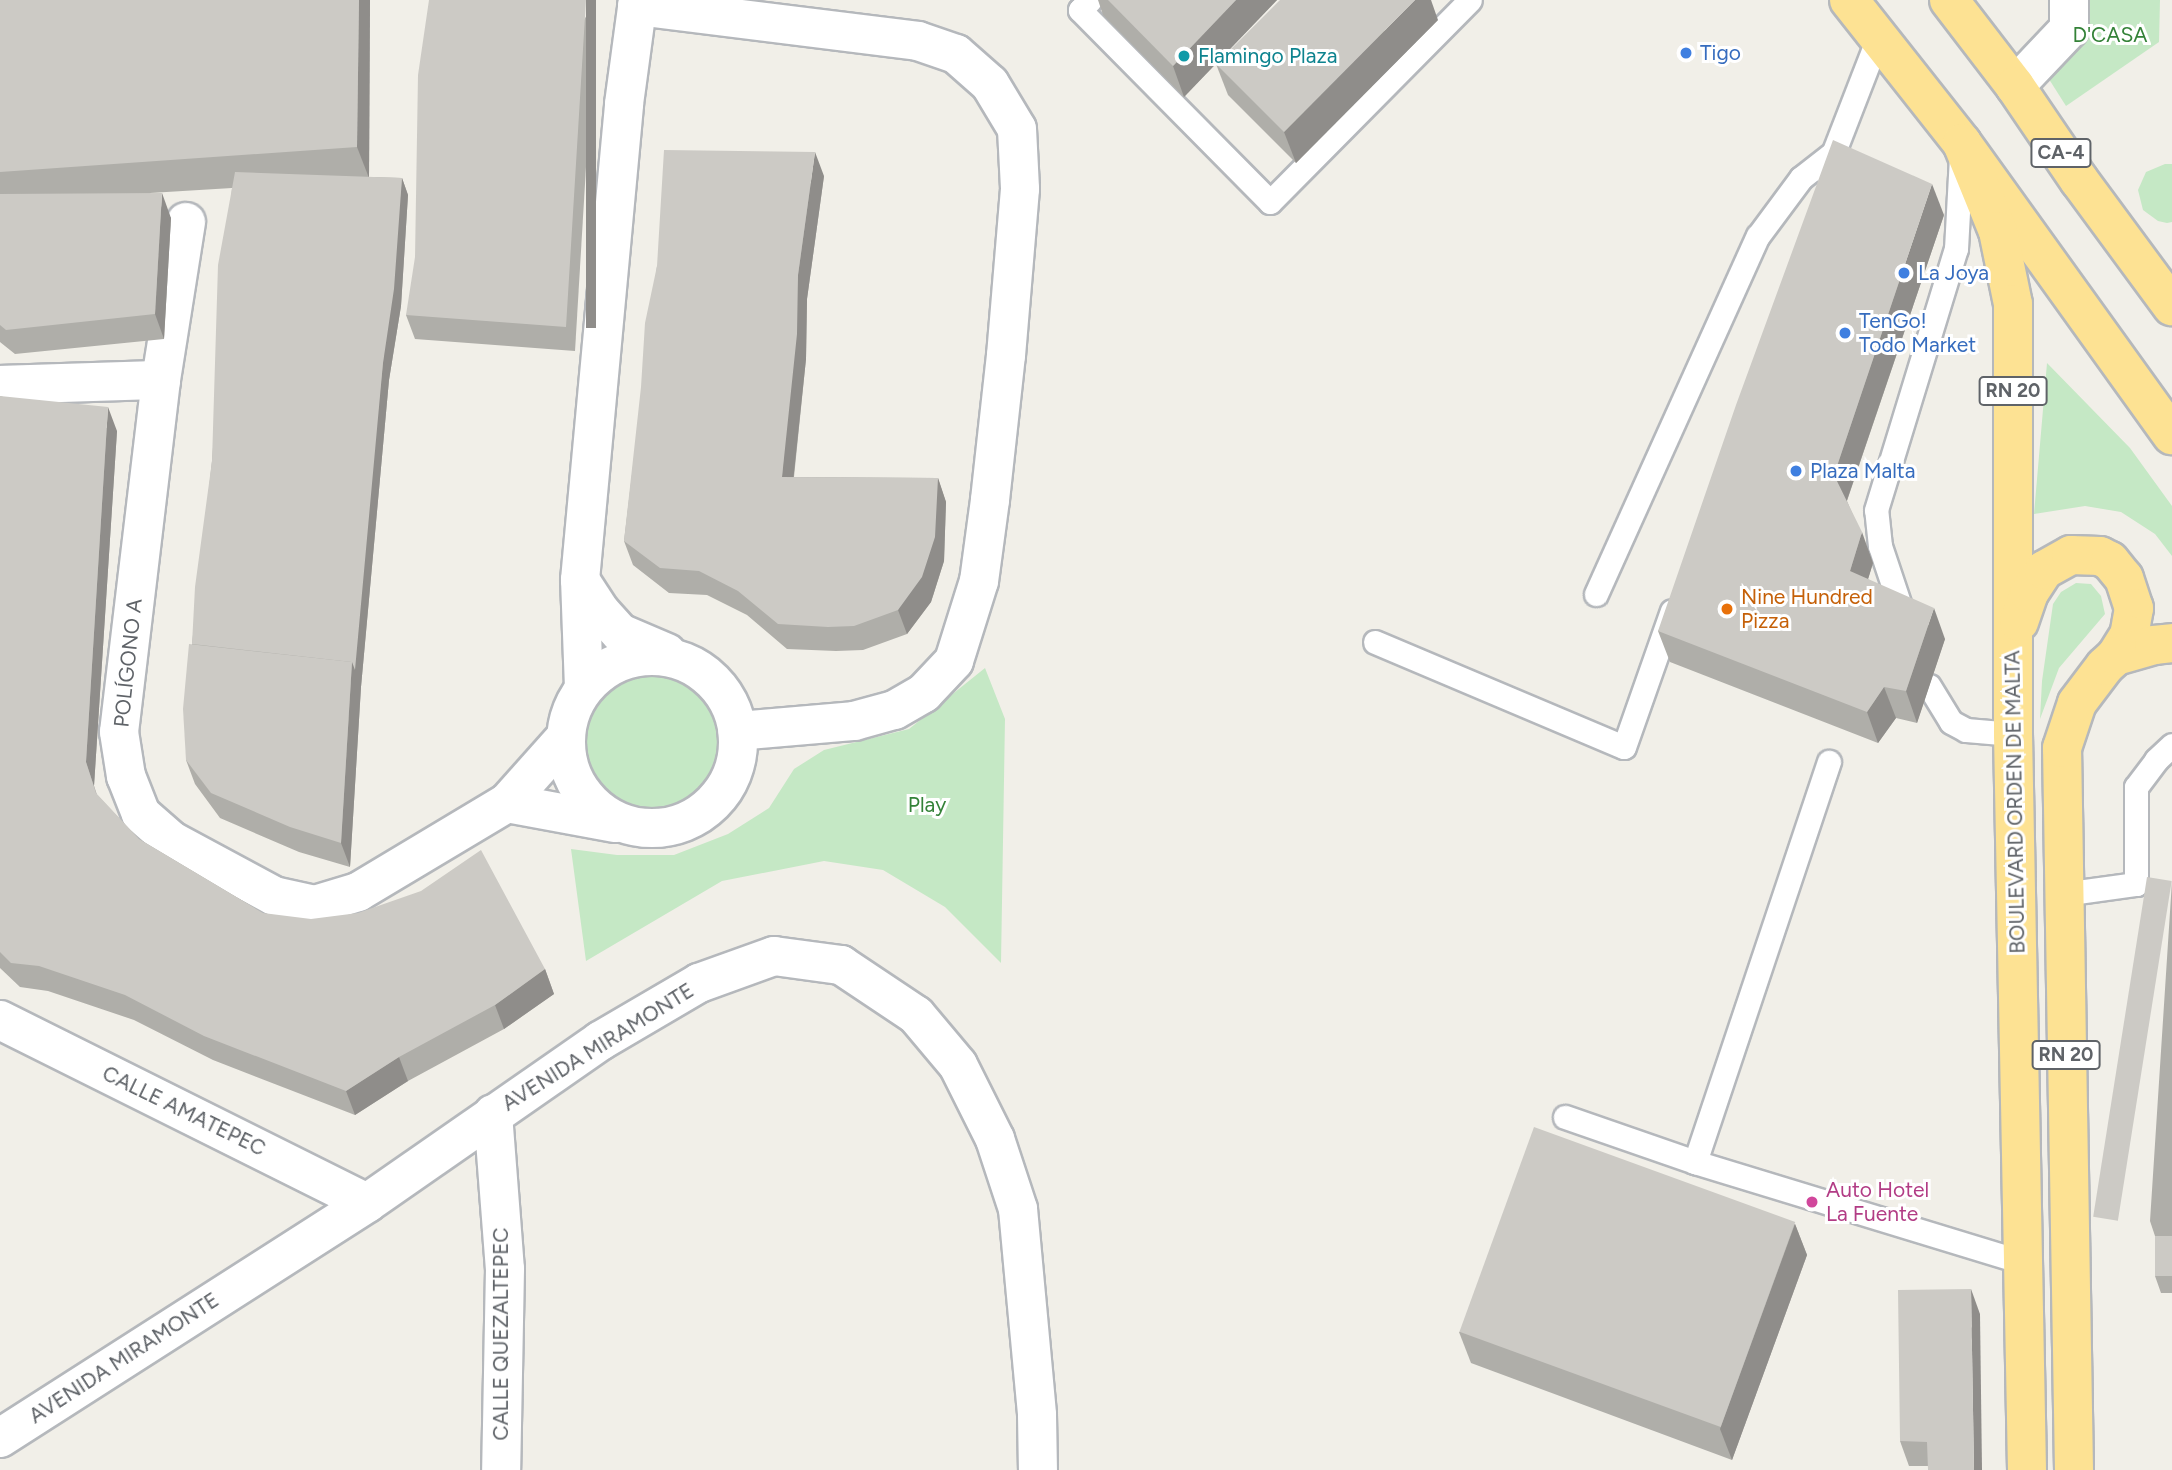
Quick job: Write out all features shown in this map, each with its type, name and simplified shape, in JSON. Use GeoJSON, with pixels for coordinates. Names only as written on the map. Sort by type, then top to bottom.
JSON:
{"type":"FeatureCollection","features":[{"type":"Feature","properties":{"kind":"highway"},"geometry":{"type":"LineString","coordinates":[[1849,0],[1962,143],[2172,435]]}},
{"type":"Feature","properties":{"kind":"highway","name":"CA-4"},"geometry":{"type":"LineString","coordinates":[[1949,0],[2015,86],[2079,180],[2172,306]]}},
{"type":"Feature","properties":{"kind":"highway","name":"BOULEVARD ORDEN DE MALTA"},"geometry":{"type":"LineString","coordinates":[[1962,143],[1998,231],[2013,304],[2013,734],[2026,1470]]}},
{"type":"Feature","properties":{"kind":"highway"},"geometry":{"type":"LineString","coordinates":[[2013,648],[2029,593],[2044,570],[2071,555],[2090,554],[2100,556],[2117,569],[2134,608],[2129,635],[2116,656]]}},
{"type":"Feature","properties":{"kind":"highway"},"geometry":{"type":"LineString","coordinates":[[2116,656],[2154,645],[2172,643]]}},
{"type":"Feature","properties":{"kind":"highway","name":"RN 20"},"geometry":{"type":"LineString","coordinates":[[2074,1470],[2062,748],[2077,704],[2096,676],[2116,656]]}},
{"type":"Feature","properties":{"kind":"street"},"geometry":{"type":"LineString","coordinates":[[2015,86],[2069,29],[2069,0]]}},
{"type":"Feature","properties":{"kind":"street"},"geometry":{"type":"LineString","coordinates":[[584,688],[580,580],[624,104],[638,3],[918,41],[956,54],[989,84],[1017,129],[1020,189],[994,460],[979,581],[954,661],[924,693],[894,709],[854,721],[737,731]]}},
{"type":"Feature","properties":{"kind":"street","name":"POLÍGONO A"},"geometry":{"type":"LineString","coordinates":[[186,222],[161,380],[119,732],[126,776],[142,814],[172,841],[274,896],[315,905],[358,892],[507,803],[565,738]]}},
{"type":"Feature","properties":{"kind":"street"},"geometry":{"type":"LineString","coordinates":[[0,385],[161,380]]}},
{"type":"Feature","properties":{"kind":"street"},"geometry":{"type":"LineString","coordinates":[[507,803],[649,829],[662,828],[676,826],[699,815],[720,797],[733,773],[739,746],[736,719],[724,693],[706,673],[681,659],[620,633],[601,612],[580,580]]}},
{"type":"Feature","properties":{"kind":"street"},"geometry":{"type":"LineString","coordinates":[[624,824],[600,811],[581,791],[569,766],[565,738],[571,712],[584,688],[603,669],[628,657],[654,654],[681,659]]}},
{"type":"Feature","properties":{"kind":"street","name":"AVENIDA MIRAMONTE"},"geometry":{"type":"LineString","coordinates":[[0,1438],[367,1203],[600,1041],[699,983],[774,957],[841,965],[916,1015],[958,1065],[995,1139],[1018,1209],[1037,1415],[1038,1470]]}},
{"type":"Feature","properties":{"kind":"street","name":"CALLE AMATEPEC"},"geometry":{"type":"LineString","coordinates":[[0,1020],[367,1203]]}},
{"type":"Feature","properties":{"kind":"street","name":"CALLE QUEZALTEPEC"},"geometry":{"type":"LineString","coordinates":[[493,1114],[505,1269],[501,1470]]}},
{"type":"Feature","properties":{"kind":"lane"},"geometry":{"type":"LineString","coordinates":[[1090,0],[1080,10],[1270,202],[1471,0]]}},
{"type":"Feature","properties":{"kind":"lane"},"geometry":{"type":"LineString","coordinates":[[1819,193],[1878,38]]}},
{"type":"Feature","properties":{"kind":"lane"},"geometry":{"type":"LineString","coordinates":[[1906,622],[1880,546],[1875,510],[1956,249],[1962,143]]}},
{"type":"Feature","properties":{"kind":"lane"},"geometry":{"type":"LineString","coordinates":[[1596,594],[1758,236],[1801,178],[1832,153]]}},
{"type":"Feature","properties":{"kind":"lane"},"geometry":{"type":"LineString","coordinates":[[1375,642],[1624,747],[1679,590]]}},
{"type":"Feature","properties":{"kind":"lane"},"geometry":{"type":"LineString","coordinates":[[1929,686],[1951,722],[1966,730],[2013,734]]}},
{"type":"Feature","properties":{"kind":"lane"},"geometry":{"type":"LineString","coordinates":[[2063,894],[2146,883],[2136,787],[2155,760],[2172,745]]}},
{"type":"Feature","properties":{"kind":"lane"},"geometry":{"type":"LineString","coordinates":[[1695,1162],[1829,762]]}},
{"type":"Feature","properties":{"kind":"lane"},"geometry":{"type":"LineString","coordinates":[[1565,1117],[1695,1162],[2022,1262]]}},
{"type":"Feature","properties":{"kind":"green space","name":"D'CASA"},"geometry":{"type":"Polygon","coordinates":[[[2075,0],[2160,0],[2159,42],[2066,106],[2040,65],[2075,0]]]}},
{"type":"Feature","properties":{"kind":"green space"},"geometry":{"type":"Polygon","coordinates":[[[2172,164],[2172,222],[2167,223],[2158,221],[2143,210],[2138,190],[2146,172],[2172,164]]]}},
{"type":"Feature","properties":{"kind":"green space"},"geometry":{"type":"Polygon","coordinates":[[[2047,363],[2130,448],[2172,506],[2172,556],[2155,534],[2121,512],[2085,506],[2034,514],[2047,363]]]}},
{"type":"Feature","properties":{"kind":"green space"},"geometry":{"type":"Polygon","coordinates":[[[2076,583],[2091,584],[2101,596],[2105,614],[2059,668],[2040,719],[2042,681],[2053,604],[2061,592],[2076,583]]]}},
{"type":"Feature","properties":{"kind":"green space","name":"Play"},"geometry":{"type":"Polygon","coordinates":[[[985,668],[1005,719],[1001,963],[945,907],[883,870],[824,861],[722,881],[586,961],[571,849],[617,855],[674,855],[728,834],[769,808],[794,769],[824,750],[909,729],[985,668]]]}},
{"type":"Feature","properties":{"kind":"green space"},"geometry":{"type":"Polygon","coordinates":[[[652,674],[678,679],[699,694],[714,715],[719,741],[714,767],[699,788],[678,803],[652,808],[626,803],[605,788],[590,767],[585,741],[590,715],[605,694],[626,679],[652,674]]]}},
{"type":"Feature","properties":{"kind":"building"},"geometry":{"type":"Polygon","coordinates":[[[0,0],[359,0],[357,147],[0,172],[0,0]]]}},
{"type":"Feature","properties":{"kind":"building"},"geometry":{"type":"Polygon","coordinates":[[[429,0],[586,0],[566,327],[406,315],[415,257],[418,75],[429,0]]]}},
{"type":"Feature","properties":{"kind":"building"},"geometry":{"type":"Polygon","coordinates":[[[1108,0],[1236,0],[1173,66],[1108,0]]]}},
{"type":"Feature","properties":{"kind":"building"},"geometry":{"type":"Polygon","coordinates":[[[1280,0],[1415,0],[1284,132],[1216,64],[1280,0]]]}},
{"type":"Feature","properties":{"kind":"building","name":"Plaza Malta"},"geometry":{"type":"Polygon","coordinates":[[[1833,140],[1932,184],[1834,475],[1862,532],[1850,571],[1934,608],[1906,691],[1884,687],[1867,712],[1658,631],[1736,405],[1833,140]]]}},
{"type":"Feature","properties":{"kind":"building"},"geometry":{"type":"Polygon","coordinates":[[[664,150],[815,152],[798,275],[797,334],[782,477],[938,478],[935,537],[922,577],[898,610],[854,626],[778,624],[738,591],[699,571],[660,568],[624,541],[641,387],[645,323],[657,266],[664,150]]]}},
{"type":"Feature","properties":{"kind":"building"},"geometry":{"type":"Polygon","coordinates":[[[235,172],[402,178],[394,289],[383,363],[355,670],[352,662],[192,644],[195,587],[212,461],[218,265],[235,172]]]}},
{"type":"Feature","properties":{"kind":"building"},"geometry":{"type":"Polygon","coordinates":[[[162,193],[155,314],[6,330],[0,325],[0,194],[162,193]]]}},
{"type":"Feature","properties":{"kind":"building"},"geometry":{"type":"Polygon","coordinates":[[[0,396],[108,407],[86,762],[96,793],[139,839],[263,913],[311,919],[358,913],[421,891],[481,850],[545,969],[495,1005],[399,1057],[346,1091],[204,1036],[125,995],[39,966],[11,963],[0,952],[0,396]]]}},
{"type":"Feature","properties":{"kind":"building"},"geometry":{"type":"Polygon","coordinates":[[[189,644],[352,662],[341,843],[290,827],[211,793],[186,760],[183,709],[189,644]]]}},
{"type":"Feature","properties":{"kind":"building"},"geometry":{"type":"Polygon","coordinates":[[[2147,877],[2172,881],[2118,1221],[2093,1217],[2147,877]]]}},
{"type":"Feature","properties":{"kind":"building"},"geometry":{"type":"Polygon","coordinates":[[[1534,1127],[1795,1222],[1721,1427],[1459,1332],[1534,1127]]]}},
{"type":"Feature","properties":{"kind":"building"},"geometry":{"type":"Polygon","coordinates":[[[2155,1236],[2172,1236],[2172,1276],[2155,1276],[2155,1236]]]}},
{"type":"Feature","properties":{"kind":"building"},"geometry":{"type":"Polygon","coordinates":[[[1971,1289],[1974,1470],[1928,1470],[1927,1442],[1900,1441],[1898,1290],[1971,1289]]]}},
{"type":"Feature","properties":{"kind":"place","name":"Tigo"},"geometry":{"type":"Point","coordinates":[1686,53]}},
{"type":"Feature","properties":{"kind":"place","name":"Flamingo Plaza"},"geometry":{"type":"Point","coordinates":[1184,56]}},
{"type":"Feature","properties":{"kind":"place","name":"La Joya"},"geometry":{"type":"Point","coordinates":[1904,273]}},
{"type":"Feature","properties":{"kind":"place","name":"TenGo! Todo Market"},"geometry":{"type":"Point","coordinates":[1845,333]}},
{"type":"Feature","properties":{"kind":"place","name":"Plaza Malta"},"geometry":{"type":"Point","coordinates":[1796,471]}},
{"type":"Feature","properties":{"kind":"place","name":"Nine Hundred Pizza"},"geometry":{"type":"Point","coordinates":[1727,609]}},
{"type":"Feature","properties":{"kind":"place","name":"Auto Hotel La Fuente"},"geometry":{"type":"Point","coordinates":[1812,1202]}}]}
